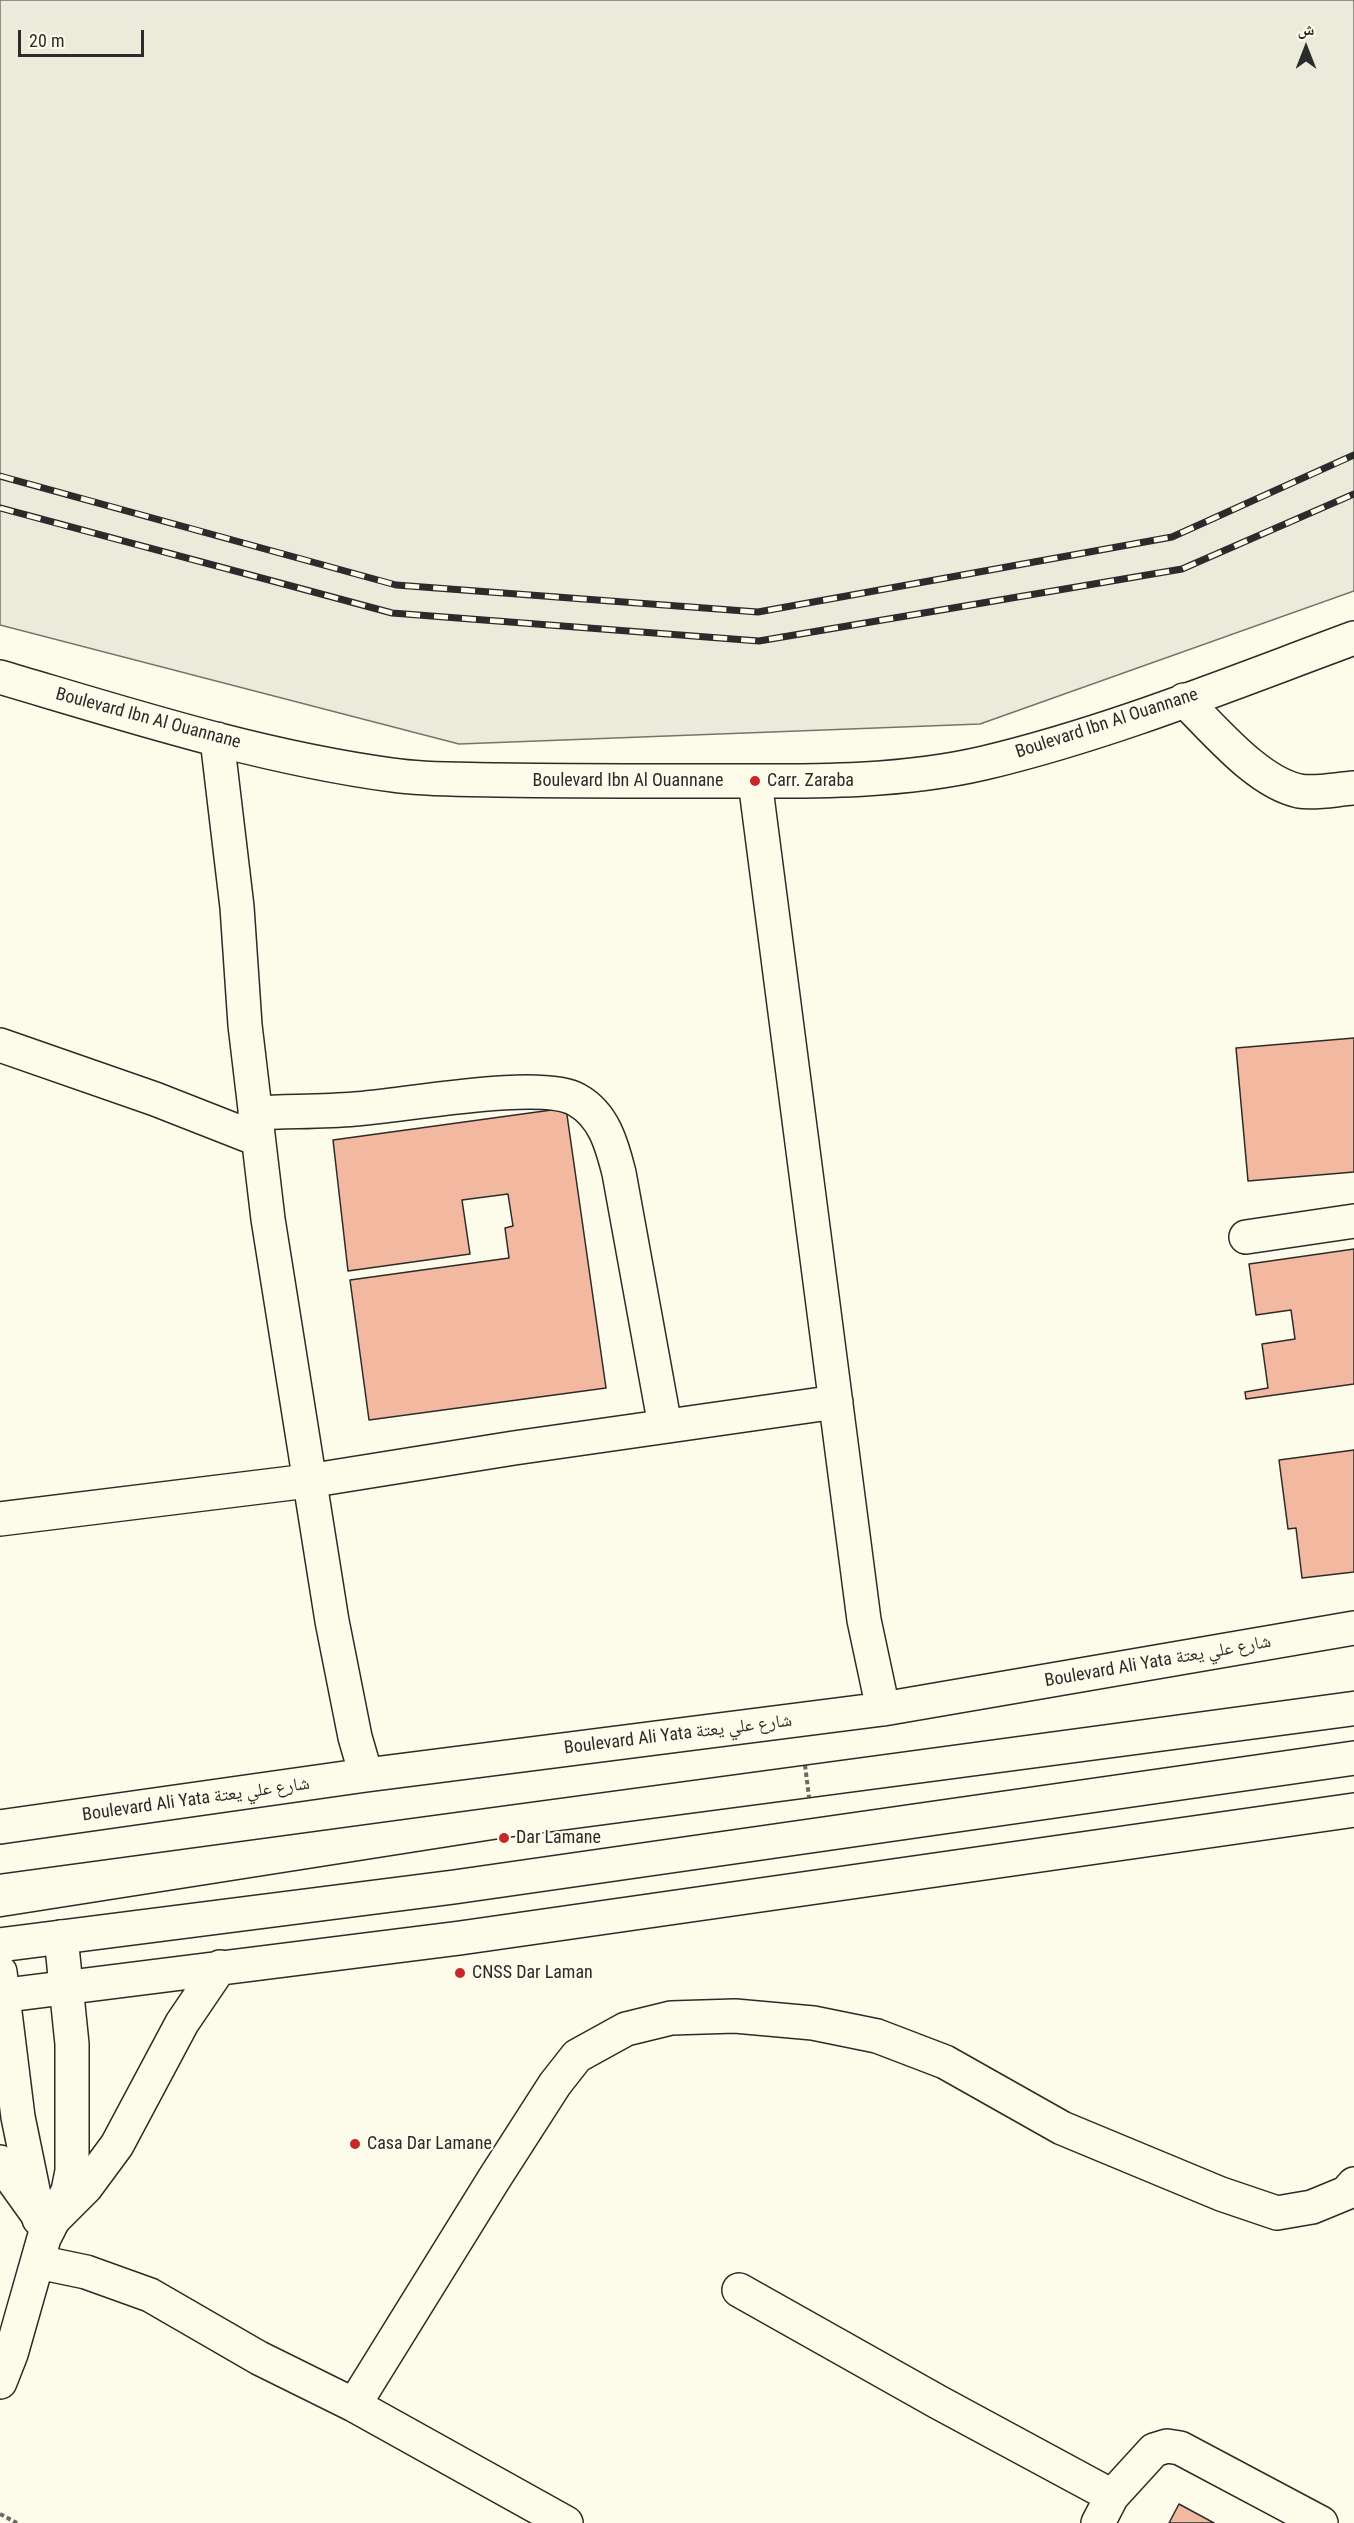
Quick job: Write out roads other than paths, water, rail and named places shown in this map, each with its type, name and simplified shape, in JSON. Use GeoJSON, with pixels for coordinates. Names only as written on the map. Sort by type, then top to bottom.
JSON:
{"type":"FeatureCollection","features":[{"type":"Feature","properties":{"kind":"street","name":"Boulevard Ibn Al Ouannane"},"geometry":{"type":"LineString","coordinates":[[0,677],[217,739],[302,759],[395,775],[552,781],[816,782],[884,777],[981,764],[1043,747],[1184,700],[1354,638]]}},
{"type":"Feature","properties":{"kind":"street"},"geometry":{"type":"LineString","coordinates":[[1184,700],[1251,764],[1280,785],[1301,792],[1354,788]]}},
{"type":"Feature","properties":{"kind":"street"},"geometry":{"type":"LineString","coordinates":[[217,739],[237,906],[245,1025],[256,1126],[308,1481],[334,1632],[355,1737],[366,1775]]}},
{"type":"Feature","properties":{"kind":"street"},"geometry":{"type":"LineString","coordinates":[[755,781],[864,1620],[883,1709]]}},
{"type":"Feature","properties":{"kind":"street"},"geometry":{"type":"LineString","coordinates":[[0,1045],[155,1099],[256,1126],[356,1109],[511,1093],[562,1094],[577,1099],[592,1111],[611,1143],[619,1173],[665,1426]]}},
{"type":"Feature","properties":{"kind":"street"},"geometry":{"type":"LineString","coordinates":[[1246,1238],[1354,1221]]}},
{"type":"Feature","properties":{"kind":"street"},"geometry":{"type":"LineString","coordinates":[[0,1519],[308,1481],[836,1402]]}},
{"type":"Feature","properties":{"kind":"street","name":"Boulevard Ali Yata شارع علي يعتة"},"geometry":{"type":"LineString","coordinates":[[0,1827],[366,1775],[883,1709],[1354,1628]]}},
{"type":"Feature","properties":{"kind":"street"},"geometry":{"type":"LineString","coordinates":[[0,1945],[454,1887],[1354,1758]]}},
{"type":"Feature","properties":{"kind":"street"},"geometry":{"type":"LineString","coordinates":[[44,2233],[18,2117],[1,1988],[66,1989],[220,1967],[460,1938],[1354,1810]]}},
{"type":"Feature","properties":{"kind":"street"},"geometry":{"type":"LineString","coordinates":[[0,2382],[11,2354],[44,2233],[68,2191],[74,2140],[72,2044],[61,1937]]}},
{"type":"Feature","properties":{"kind":"street"},"geometry":{"type":"LineString","coordinates":[[44,2233],[92,2180],[117,2145],[182,2023],[220,1967]]}},
{"type":"Feature","properties":{"kind":"street"},"geometry":{"type":"LineString","coordinates":[[354,2405],[555,2084],[577,2056],[626,2029],[671,2018],[747,2017],[813,2023],[877,2036],[945,2062],[1062,2128],[1221,2194],[1278,2213],[1312,2207],[1346,2193],[1354,2184]]}},
{"type":"Feature","properties":{"kind":"street"},"geometry":{"type":"LineString","coordinates":[[0,2162],[44,2233],[86,2272],[114,2280],[150,2295],[259,2358],[354,2405],[566,2523]]}},
{"type":"Feature","properties":{"kind":"street"},"geometry":{"type":"LineString","coordinates":[[739,2290],[938,2402],[1105,2510],[1154,2450],[1167,2446],[1179,2448],[1321,2523]]}},
{"type":"Feature","properties":{"kind":"tram line"},"geometry":{"type":"LineString","coordinates":[[0,1874],[1354,1691]]}},
{"type":"Feature","properties":{"kind":"tram line"},"geometry":{"type":"LineString","coordinates":[[0,1917],[504,1838],[1354,1726]]}},
{"type":"Feature","properties":{"kind":"railway"},"geometry":{"type":"LineString","coordinates":[[0,476],[396,585],[758,612],[1172,537],[1354,455]]}},
{"type":"Feature","properties":{"kind":"railway"},"geometry":{"type":"LineString","coordinates":[[0,508],[392,613],[759,641],[1182,569],[1354,494]]}},
{"type":"Feature","properties":{"kind":"place","name":"Carr. Zaraba"},"geometry":{"type":"Point","coordinates":[755,781]}},
{"type":"Feature","properties":{"kind":"place","name":"Dar Lamane"},"geometry":{"type":"Point","coordinates":[504,1838]}},
{"type":"Feature","properties":{"kind":"place","name":"CNSS Dar Laman"},"geometry":{"type":"Point","coordinates":[460,1973]}},
{"type":"Feature","properties":{"kind":"place","name":"Casa Dar Lamane"},"geometry":{"type":"Point","coordinates":[355,2144]}}]}
